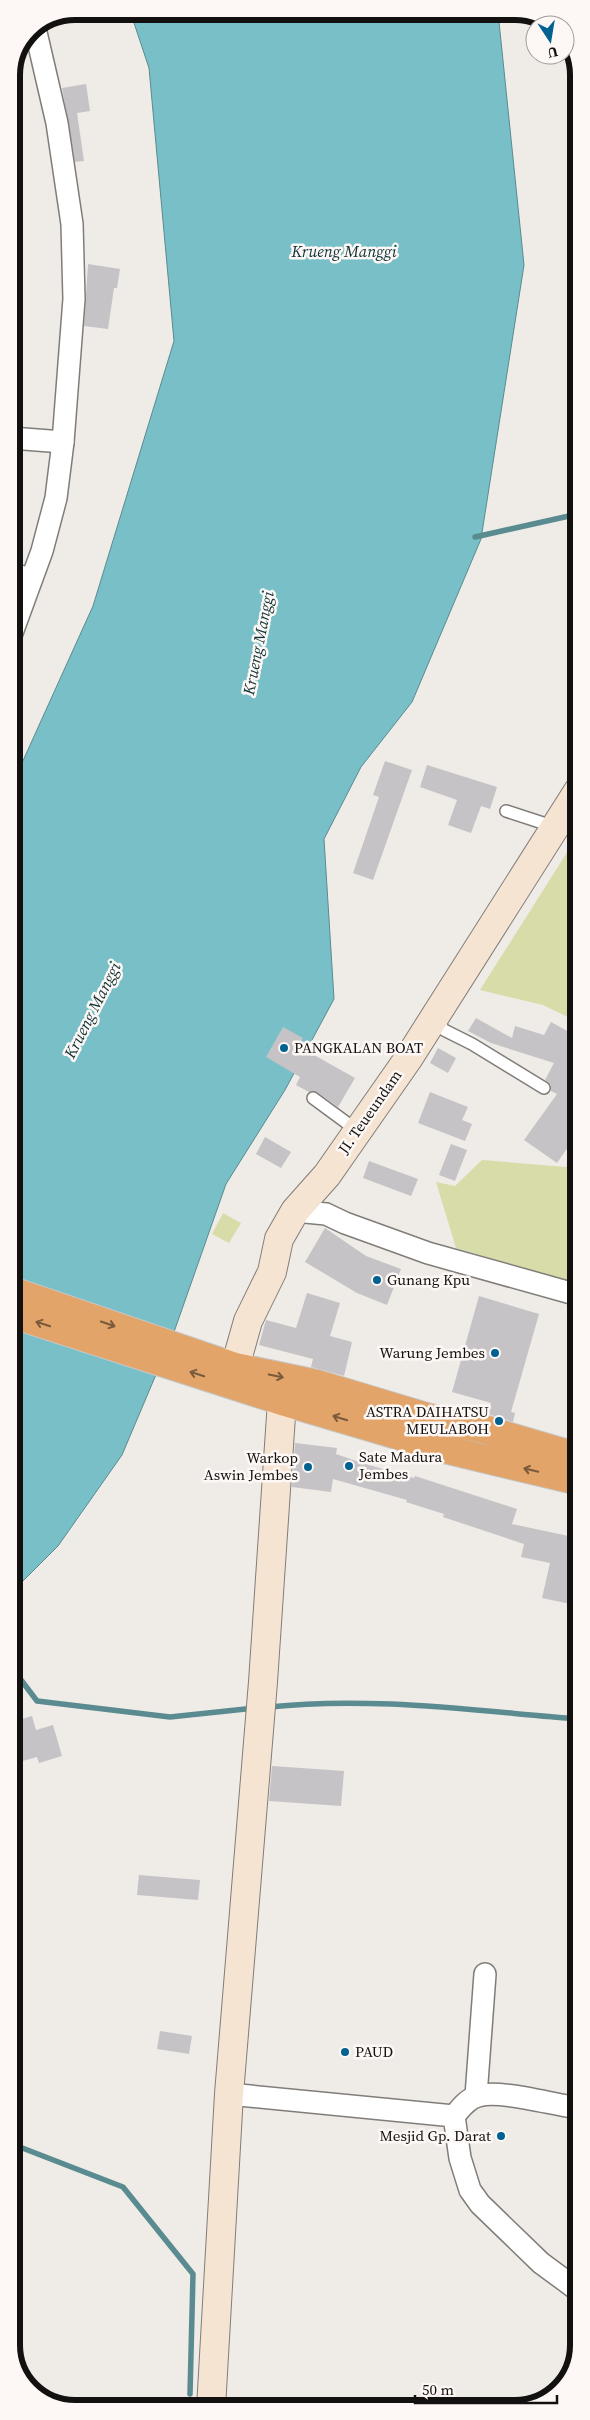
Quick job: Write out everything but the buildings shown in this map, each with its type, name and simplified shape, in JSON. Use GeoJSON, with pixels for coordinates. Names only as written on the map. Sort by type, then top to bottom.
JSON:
{"type":"FeatureCollection","features":[{"type":"Feature","properties":{"kind":"highway"},"geometry":{"type":"LineString","coordinates":[[20,1294],[239,1378],[282,1401],[448,1450],[570,1479]]}},
{"type":"Feature","properties":{"kind":"highway"},"geometry":{"type":"LineString","coordinates":[[20,1316],[239,1378],[317,1384],[430,1418],[483,1429],[570,1455]]}},
{"type":"Feature","properties":{"kind":"street"},"geometry":{"type":"LineString","coordinates":[[21,577],[42,551],[56,498],[63,442],[74,300],[72,224],[57,123],[37,35]]}},
{"type":"Feature","properties":{"kind":"street"},"geometry":{"type":"LineString","coordinates":[[20,439],[63,442]]}},
{"type":"Feature","properties":{"kind":"street","name":"JI. Teueundam"},"geometry":{"type":"LineString","coordinates":[[239,1378],[248,1320],[272,1272],[279,1239],[295,1211],[327,1175],[350,1133],[439,1023],[546,827],[570,800]]}},
{"type":"Feature","properties":{"kind":"street"},"geometry":{"type":"LineString","coordinates":[[295,1211],[326,1214],[428,1254],[570,1293]]}},
{"type":"Feature","properties":{"kind":"street"},"geometry":{"type":"LineString","coordinates":[[212,2400],[228,2094],[263,1682],[282,1401]]}},
{"type":"Feature","properties":{"kind":"street"},"geometry":{"type":"LineString","coordinates":[[476,2096],[485,1974]]}},
{"type":"Feature","properties":{"kind":"street"},"geometry":{"type":"LineString","coordinates":[[228,2094],[454,2116]]}},
{"type":"Feature","properties":{"kind":"street"},"geometry":{"type":"LineString","coordinates":[[454,2116],[468,2101],[476,2096],[499,2095],[570,2107]]}},
{"type":"Feature","properties":{"kind":"street"},"geometry":{"type":"LineString","coordinates":[[454,2116],[460,2158],[470,2190],[480,2204],[541,2262],[570,2284]]}},
{"type":"Feature","properties":{"kind":"lane"},"geometry":{"type":"LineString","coordinates":[[506,811],[546,827]]}},
{"type":"Feature","properties":{"kind":"lane"},"geometry":{"type":"LineString","coordinates":[[439,1023],[544,1088]]}},
{"type":"Feature","properties":{"kind":"lane"},"geometry":{"type":"LineString","coordinates":[[313,1098],[337,1115],[350,1133]]}},
{"type":"Feature","properties":{"kind":"green space"},"geometry":{"type":"Polygon","coordinates":[[[570,848],[570,1018],[543,1005],[480,990],[570,848]]]}},
{"type":"Feature","properties":{"kind":"green space"},"geometry":{"type":"Polygon","coordinates":[[[482,1160],[566,1167],[570,1162],[570,1282],[456,1248],[436,1182],[455,1186],[482,1160]]]}},
{"type":"Feature","properties":{"kind":"green space"},"geometry":{"type":"Polygon","coordinates":[[[223,1213],[241,1223],[229,1243],[212,1234],[223,1213]]]}},
{"type":"Feature","properties":{"kind":"water","name":"Krueng Manggi"},"geometry":{"type":"Polygon","coordinates":[[[133,20],[499,20],[524,265],[481,539],[412,702],[361,767],[324,839],[334,999],[285,1090],[226,1184],[174,1332],[122,1455],[58,1546],[20,1584],[20,767],[93,606],[174,341],[149,68],[133,20]]]}},
{"type":"Feature","properties":{"kind":"waterway"},"geometry":{"type":"LineString","coordinates":[[475,537],[570,516]]}},
{"type":"Feature","properties":{"kind":"waterway"},"geometry":{"type":"LineString","coordinates":[[20,1679],[37,1701],[170,1717],[255,1708]]}},
{"type":"Feature","properties":{"kind":"waterway"},"geometry":{"type":"LineString","coordinates":[[269,1707],[307,1704],[385,1704],[570,1718]]}},
{"type":"Feature","properties":{"kind":"waterway"},"geometry":{"type":"LineString","coordinates":[[20,2147],[123,2187],[193,2274],[190,2394]]}},
{"type":"Feature","properties":{"kind":"place","name":"PANGKALAN BOAT"},"geometry":{"type":"Point","coordinates":[284,1048]}},
{"type":"Feature","properties":{"kind":"place","name":"Gunang Kpu"},"geometry":{"type":"Point","coordinates":[377,1280]}},
{"type":"Feature","properties":{"kind":"place","name":"Warung Jembes"},"geometry":{"type":"Point","coordinates":[495,1353]}},
{"type":"Feature","properties":{"kind":"place","name":"ASTRA DAIHATSU MEULABOH"},"geometry":{"type":"Point","coordinates":[499,1421]}},
{"type":"Feature","properties":{"kind":"place","name":"Sate Madura Jembes"},"geometry":{"type":"Point","coordinates":[349,1466]}},
{"type":"Feature","properties":{"kind":"place","name":"Warkop Aswin Jembes"},"geometry":{"type":"Point","coordinates":[308,1467]}},
{"type":"Feature","properties":{"kind":"place","name":"PAUD"},"geometry":{"type":"Point","coordinates":[345,2052]}},
{"type":"Feature","properties":{"kind":"place","name":"Mesjid Gp. Darat"},"geometry":{"type":"Point","coordinates":[501,2136]}}]}
